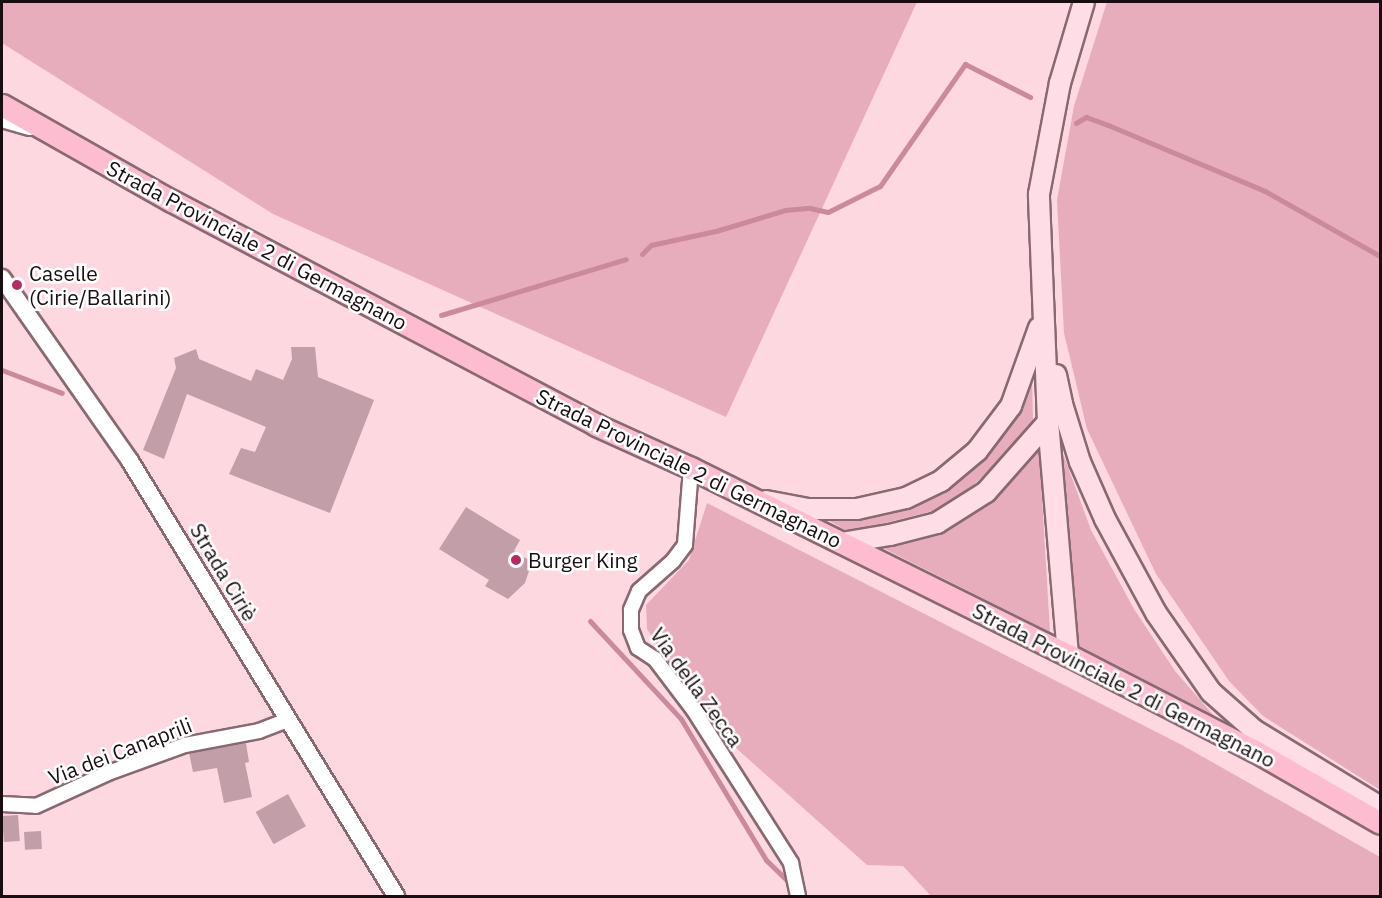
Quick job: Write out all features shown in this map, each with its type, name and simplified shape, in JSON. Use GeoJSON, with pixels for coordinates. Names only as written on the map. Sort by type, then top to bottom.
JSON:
{"type":"FeatureCollection","features":[{"type":"Feature","properties":{"kind":"main road"},"geometry":{"type":"LineString","coordinates":[[1068,655],[1048,422],[1038,194],[1060,83],[1084,2]]}},
{"type":"Feature","properties":{"kind":"main road","name":"Strada Provinciale 2 di Germagnano"},"geometry":{"type":"LineString","coordinates":[[2,105],[172,201],[596,425],[691,468],[1068,655],[1255,751],[1380,823]]}},
{"type":"Feature","properties":{"kind":"main road"},"geometry":{"type":"LineString","coordinates":[[755,500],[808,509],[857,509],[906,498],[941,481],[977,451],[1011,406],[1044,314]]}},
{"type":"Feature","properties":{"kind":"main road"},"geometry":{"type":"LineString","coordinates":[[1044,314],[1062,404],[1080,462],[1105,519],[1156,613],[1211,692],[1254,730],[1380,807]]}},
{"type":"Feature","properties":{"kind":"main road"},"geometry":{"type":"LineString","coordinates":[[841,543],[890,535],[937,522],[986,492],[1048,422]]}},
{"type":"Feature","properties":{"kind":"street"},"geometry":{"type":"LineString","coordinates":[[2,119],[51,133]]}},
{"type":"Feature","properties":{"kind":"street","name":"Strada Ciriè"},"geometry":{"type":"LineString","coordinates":[[2,278],[102,418],[396,897]]}},
{"type":"Feature","properties":{"kind":"street","name":"Via della Zecca"},"geometry":{"type":"LineString","coordinates":[[691,468],[685,545],[673,561],[639,591],[631,610],[631,630],[638,648],[655,659],[693,709],[791,863],[798,897]]}},
{"type":"Feature","properties":{"kind":"street","name":"Via dei Canaprili"},"geometry":{"type":"LineString","coordinates":[[2,804],[36,806],[108,773],[185,745],[259,731],[287,720]]}},
{"type":"Feature","properties":{"kind":"shaded area"},"geometry":{"type":"Polygon","coordinates":[[[2,2],[917,2],[726,417],[273,214],[2,43],[2,2]]]}},
{"type":"Feature","properties":{"kind":"shaded area"},"geometry":{"type":"Polygon","coordinates":[[[1107,2],[1380,2],[1380,790],[1263,716],[1229,681],[1156,574],[1087,429],[1064,333],[1057,200],[1074,106],[1107,2]]]}},
{"type":"Feature","properties":{"kind":"shaded area"},"geometry":{"type":"Polygon","coordinates":[[[1032,377],[1033,421],[1004,457],[960,497],[933,511],[877,525],[845,530],[826,519],[862,515],[924,499],[958,480],[991,450],[1016,411],[1032,377]]]}},
{"type":"Feature","properties":{"kind":"shaded area"},"geometry":{"type":"Polygon","coordinates":[[[1039,448],[1050,632],[883,548],[942,531],[991,501],[1039,448]]]}},
{"type":"Feature","properties":{"kind":"shaded area"},"geometry":{"type":"Polygon","coordinates":[[[1061,448],[1091,530],[1134,609],[1175,671],[1221,724],[1077,648],[1061,448]]]}},
{"type":"Feature","properties":{"kind":"shaded area"},"geometry":{"type":"Polygon","coordinates":[[[707,503],[1182,745],[1380,857],[1380,896],[931,896],[903,866],[867,865],[727,740],[665,658],[647,629],[646,605],[689,560],[707,503]]]}},
{"type":"Feature","properties":{"kind":"building"},"geometry":{"type":"Polygon","coordinates":[[[291,347],[315,347],[318,377],[374,400],[330,513],[229,474],[241,448],[255,452],[266,427],[187,394],[164,459],[143,450],[176,368],[174,358],[196,349],[199,359],[251,381],[256,369],[283,380],[292,359],[291,347]]]}},
{"type":"Feature","properties":{"kind":"building"},"geometry":{"type":"Polygon","coordinates":[[[466,507],[520,540],[514,551],[532,562],[525,583],[508,599],[485,586],[489,580],[439,549],[466,507]]]}},
{"type":"Feature","properties":{"kind":"building"},"geometry":{"type":"Polygon","coordinates":[[[246,743],[249,762],[245,763],[252,797],[224,803],[217,768],[193,772],[189,753],[246,743]]]}},
{"type":"Feature","properties":{"kind":"building"},"geometry":{"type":"Polygon","coordinates":[[[288,794],[306,826],[274,844],[256,812],[288,794]]]}},
{"type":"Feature","properties":{"kind":"building"},"geometry":{"type":"Polygon","coordinates":[[[18,815],[20,841],[4,842],[2,816],[18,815]]]}},
{"type":"Feature","properties":{"kind":"building"},"geometry":{"type":"Polygon","coordinates":[[[41,831],[42,849],[25,850],[24,832],[41,831]]]}},
{"type":"Feature","properties":{"kind":"waterway"},"geometry":{"type":"LineString","coordinates":[[642,254],[651,245],[716,231],[785,210],[810,208],[828,212],[880,186],[965,64],[1030,97]]}},
{"type":"Feature","properties":{"kind":"waterway"},"geometry":{"type":"LineString","coordinates":[[1076,123],[1086,117],[1265,191],[1380,256]]}},
{"type":"Feature","properties":{"kind":"waterway"},"geometry":{"type":"LineString","coordinates":[[441,315],[626,259]]}},
{"type":"Feature","properties":{"kind":"waterway"},"geometry":{"type":"LineString","coordinates":[[2,370],[62,393]]}},
{"type":"Feature","properties":{"kind":"waterway"},"geometry":{"type":"LineString","coordinates":[[590,621],[681,719],[766,860],[788,881]]}},
{"type":"Feature","properties":{"kind":"place","name":"Caselle (Cirie/Ballarini)"},"geometry":{"type":"Point","coordinates":[17,285]}},
{"type":"Feature","properties":{"kind":"place","name":"Burger King"},"geometry":{"type":"Point","coordinates":[516,560]}}]}
